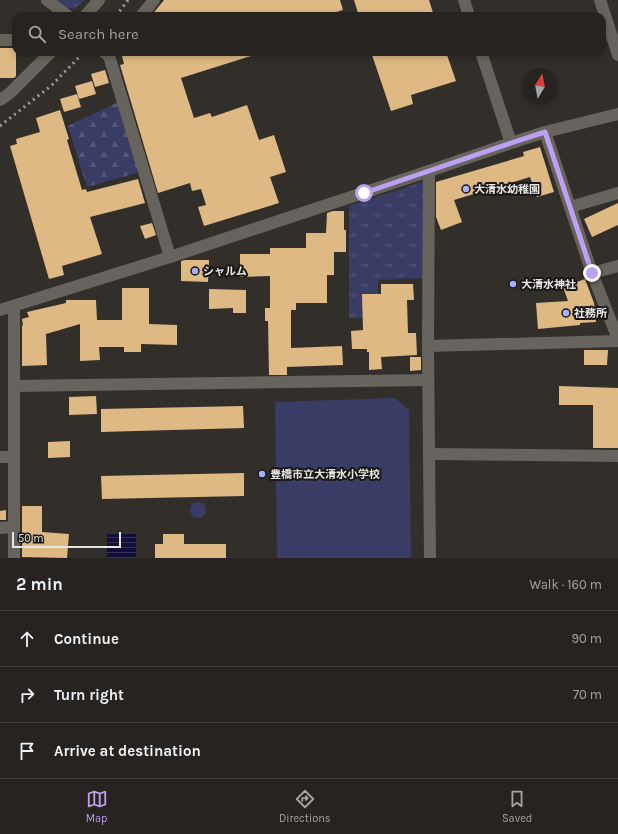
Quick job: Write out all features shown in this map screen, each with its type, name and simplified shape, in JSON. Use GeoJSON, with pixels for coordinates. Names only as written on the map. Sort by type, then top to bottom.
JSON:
{"type":"FeatureCollection","features":[{"type":"Feature","properties":{"kind":"street"},"geometry":{"type":"LineString","coordinates":[[47,0],[63,12]]}},
{"type":"Feature","properties":{"kind":"street"},"geometry":{"type":"LineString","coordinates":[[88,12],[98,0]]}},
{"type":"Feature","properties":{"kind":"street"},"geometry":{"type":"LineString","coordinates":[[144,12],[154,0]]}},
{"type":"Feature","properties":{"kind":"street"},"geometry":{"type":"LineString","coordinates":[[464,0],[468,12]]}},
{"type":"Feature","properties":{"kind":"street"},"geometry":{"type":"LineString","coordinates":[[600,0],[604,12]]}},
{"type":"Feature","properties":{"kind":"street"},"geometry":{"type":"LineString","coordinates":[[606,18],[618,55]]}},
{"type":"Feature","properties":{"kind":"street"},"geometry":{"type":"LineString","coordinates":[[0,40],[12,40]]}},
{"type":"Feature","properties":{"kind":"street"},"geometry":{"type":"LineString","coordinates":[[0,100],[10,93],[47,56]]}},
{"type":"Feature","properties":{"kind":"street"},"geometry":{"type":"LineString","coordinates":[[109,56],[170,256]]}},
{"type":"Feature","properties":{"kind":"street"},"geometry":{"type":"LineString","coordinates":[[482,56],[511,143]]}},
{"type":"Feature","properties":{"kind":"street"},"geometry":{"type":"LineString","coordinates":[[0,310],[170,256],[545,132],[618,114]]}},
{"type":"Feature","properties":{"kind":"street"},"geometry":{"type":"LineString","coordinates":[[428,346],[617,335],[592,273],[545,132]]}},
{"type":"Feature","properties":{"kind":"street"},"geometry":{"type":"LineString","coordinates":[[429,171],[428,380],[430,558]]}},
{"type":"Feature","properties":{"kind":"street"},"geometry":{"type":"LineString","coordinates":[[570,207],[618,194]]}},
{"type":"Feature","properties":{"kind":"street"},"geometry":{"type":"LineString","coordinates":[[592,273],[618,266]]}},
{"type":"Feature","properties":{"kind":"street"},"geometry":{"type":"LineString","coordinates":[[14,306],[14,558]]}},
{"type":"Feature","properties":{"kind":"street"},"geometry":{"type":"LineString","coordinates":[[14,386],[428,380]]}},
{"type":"Feature","properties":{"kind":"street"},"geometry":{"type":"LineString","coordinates":[[430,454],[618,456]]}},
{"type":"Feature","properties":{"kind":"street"},"geometry":{"type":"LineString","coordinates":[[0,457],[14,457]]}},
{"type":"Feature","properties":{"kind":"street"},"geometry":{"type":"LineString","coordinates":[[0,528],[14,527]]}},
{"type":"Feature","properties":{"kind":"green space"},"geometry":{"type":"Polygon","coordinates":[[[55,0],[85,0],[74,9],[66,8],[55,0]]]}},
{"type":"Feature","properties":{"kind":"green space"},"geometry":{"type":"Polygon","coordinates":[[[118,102],[140,172],[87,187],[68,126],[118,102]]]}},
{"type":"Feature","properties":{"kind":"green space"},"geometry":{"type":"Polygon","coordinates":[[[425,181],[425,278],[378,280],[379,317],[349,318],[349,206],[425,181]]]}},
{"type":"Feature","properties":{"kind":"green space"},"geometry":{"type":"Polygon","coordinates":[[[395,398],[409,410],[411,558],[277,558],[275,402],[395,398]]]}},
{"type":"Feature","properties":{"kind":"green space"},"geometry":{"type":"Polygon","coordinates":[[[195,502],[201,502],[206,507],[204,516],[201,518],[195,518],[190,513],[190,507],[195,502]]]}},
{"type":"Feature","properties":{"kind":"shaded area"},"geometry":{"type":"Polygon","coordinates":[[[107,534],[136,534],[136,558],[107,558],[107,534]]]}},
{"type":"Feature","properties":{"kind":"building"},"geometry":{"type":"Polygon","coordinates":[[[164,0],[340,0],[343,10],[336,12],[154,12],[164,0]]]}},
{"type":"Feature","properties":{"kind":"building"},"geometry":{"type":"Polygon","coordinates":[[[354,0],[429,0],[433,12],[358,12],[354,0]]]}},
{"type":"Feature","properties":{"kind":"building"},"geometry":{"type":"Polygon","coordinates":[[[0,48],[12,48],[12,56],[16,56],[16,76],[14,78],[0,78],[0,48]]]}},
{"type":"Feature","properties":{"kind":"building"},"geometry":{"type":"Polygon","coordinates":[[[122,56],[251,56],[181,78],[194,118],[210,113],[212,117],[247,105],[259,140],[274,135],[286,172],[270,177],[279,203],[204,226],[198,207],[206,205],[201,189],[192,191],[190,183],[158,193],[120,65],[124,64],[122,56]]]}},
{"type":"Feature","properties":{"kind":"building"},"geometry":{"type":"Polygon","coordinates":[[[372,56],[447,56],[456,81],[411,95],[413,104],[391,111],[372,56]]]}},
{"type":"Feature","properties":{"kind":"building"},"geometry":{"type":"Polygon","coordinates":[[[105,70],[109,83],[95,87],[91,74],[105,70]]]}},
{"type":"Feature","properties":{"kind":"building"},"geometry":{"type":"Polygon","coordinates":[[[92,81],[96,94],[79,99],[75,86],[92,81]]]}},
{"type":"Feature","properties":{"kind":"building"},"geometry":{"type":"Polygon","coordinates":[[[77,94],[81,107],[64,112],[60,99],[77,94]]]}},
{"type":"Feature","properties":{"kind":"building"},"geometry":{"type":"Polygon","coordinates":[[[60,110],[69,139],[67,140],[82,190],[86,189],[87,192],[138,179],[145,203],[90,217],[102,254],[62,266],[64,275],[49,279],[10,146],[17,144],[16,139],[40,132],[36,118],[60,110]]]}},
{"type":"Feature","properties":{"kind":"building"},"geometry":{"type":"Polygon","coordinates":[[[540,147],[554,192],[537,197],[530,177],[454,200],[462,222],[441,230],[436,217],[436,182],[524,156],[523,152],[540,147]]]}},
{"type":"Feature","properties":{"kind":"building"},"geometry":{"type":"Polygon","coordinates":[[[618,203],[618,225],[592,237],[584,219],[618,203]]]}},
{"type":"Feature","properties":{"kind":"building"},"geometry":{"type":"Polygon","coordinates":[[[333,211],[344,211],[346,252],[334,252],[334,275],[327,275],[327,303],[296,303],[296,310],[291,310],[291,348],[342,346],[343,365],[287,367],[287,375],[269,375],[268,321],[265,321],[265,308],[270,308],[270,276],[240,277],[240,254],[270,254],[270,248],[306,248],[306,233],[326,233],[327,213],[333,211]]]}},
{"type":"Feature","properties":{"kind":"building"},"geometry":{"type":"Polygon","coordinates":[[[152,223],[156,235],[145,239],[140,226],[152,223]]]}},
{"type":"Feature","properties":{"kind":"building","name":"シャルム"},"geometry":{"type":"Polygon","coordinates":[[[209,260],[208,282],[181,281],[181,261],[209,260]]]}},
{"type":"Feature","properties":{"kind":"building","name":"社務所"},"geometry":{"type":"Polygon","coordinates":[[[585,279],[594,303],[596,322],[538,329],[536,303],[568,301],[563,287],[585,279]]]}},
{"type":"Feature","properties":{"kind":"building"},"geometry":{"type":"Polygon","coordinates":[[[381,284],[413,284],[414,300],[407,300],[408,333],[416,333],[417,355],[381,357],[382,369],[369,370],[369,352],[367,352],[367,349],[352,349],[351,331],[363,330],[362,294],[381,294],[381,284]]]}},
{"type":"Feature","properties":{"kind":"building"},"geometry":{"type":"Polygon","coordinates":[[[122,288],[149,288],[149,324],[177,325],[177,345],[141,344],[141,352],[124,352],[124,347],[99,347],[100,360],[80,361],[80,324],[46,334],[47,365],[22,366],[22,319],[29,317],[27,312],[66,303],[66,300],[96,300],[97,320],[122,320],[122,288]]]}},
{"type":"Feature","properties":{"kind":"building"},"geometry":{"type":"Polygon","coordinates":[[[209,289],[246,290],[246,313],[233,313],[233,308],[209,309],[209,289]]]}},
{"type":"Feature","properties":{"kind":"building"},"geometry":{"type":"Polygon","coordinates":[[[584,350],[608,350],[607,365],[584,365],[584,350]]]}},
{"type":"Feature","properties":{"kind":"building"},"geometry":{"type":"Polygon","coordinates":[[[410,357],[421,357],[421,370],[410,371],[410,357]]]}},
{"type":"Feature","properties":{"kind":"building"},"geometry":{"type":"Polygon","coordinates":[[[559,386],[618,388],[618,448],[593,448],[593,405],[559,405],[559,386]]]}},
{"type":"Feature","properties":{"kind":"building"},"geometry":{"type":"Polygon","coordinates":[[[96,396],[97,414],[69,415],[69,397],[96,396]]]}},
{"type":"Feature","properties":{"kind":"building"},"geometry":{"type":"Polygon","coordinates":[[[243,406],[244,428],[101,432],[101,409],[243,406]]]}},
{"type":"Feature","properties":{"kind":"building"},"geometry":{"type":"Polygon","coordinates":[[[70,441],[70,457],[48,458],[48,442],[70,441]]]}},
{"type":"Feature","properties":{"kind":"building"},"geometry":{"type":"Polygon","coordinates":[[[244,473],[244,496],[102,499],[101,476],[244,473]]]}},
{"type":"Feature","properties":{"kind":"building"},"geometry":{"type":"Polygon","coordinates":[[[22,506],[42,506],[42,532],[69,534],[67,558],[22,557],[22,506]]]}},
{"type":"Feature","properties":{"kind":"building"},"geometry":{"type":"Polygon","coordinates":[[[6,510],[6,520],[0,520],[0,511],[6,510]]]}},
{"type":"Feature","properties":{"kind":"building"},"geometry":{"type":"Polygon","coordinates":[[[163,534],[184,534],[184,544],[226,544],[226,558],[155,558],[155,544],[163,544],[163,534]]]}},
{"type":"Feature","properties":{"kind":"railway"},"geometry":{"type":"LineString","coordinates":[[119,12],[128,0]]}},
{"type":"Feature","properties":{"kind":"railway"},"geometry":{"type":"LineString","coordinates":[[0,126],[52,85],[80,56]]}},
{"type":"Feature","properties":{"kind":"place","name":"大清水幼稚園"},"geometry":{"type":"Point","coordinates":[466,189]}},
{"type":"Feature","properties":{"kind":"place","name":"シャルム"},"geometry":{"type":"Point","coordinates":[195,271]}},
{"type":"Feature","properties":{"kind":"place","name":"大清水神社"},"geometry":{"type":"Point","coordinates":[513,284]}},
{"type":"Feature","properties":{"kind":"place","name":"社務所"},"geometry":{"type":"Point","coordinates":[566,313]}},
{"type":"Feature","properties":{"kind":"place","name":"豊橋市立大清水小学校"},"geometry":{"type":"Point","coordinates":[262,474]}},
{"type":"Feature","properties":{"kind":"route"},"geometry":{"type":"LineString","coordinates":[[364,193],[545,132],[592,273]]}}]}
